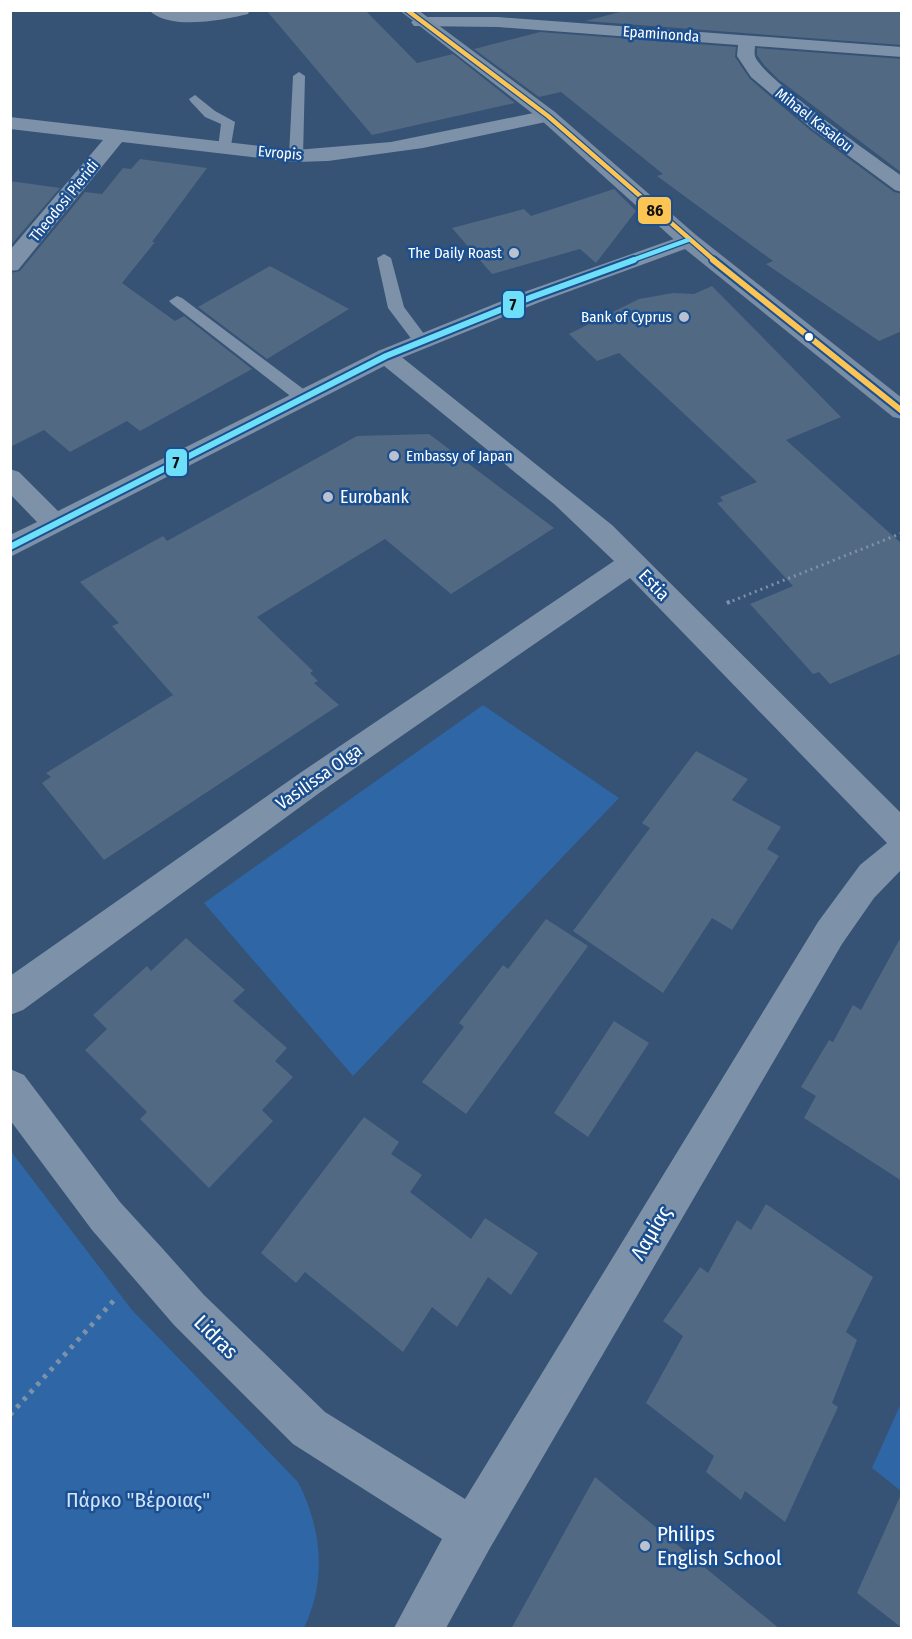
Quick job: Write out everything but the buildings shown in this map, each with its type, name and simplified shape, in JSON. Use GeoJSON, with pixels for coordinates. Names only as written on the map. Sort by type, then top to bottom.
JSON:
{"type":"FeatureCollection","features":[{"type":"Feature","properties":{"kind":"main road"},"geometry":{"type":"LineString","coordinates":[[414,16],[548,116],[688,240],[902,411]]}},
{"type":"Feature","properties":{"kind":"street"},"geometry":{"type":"LineString","coordinates":[[157,10],[183,17],[196,17],[242,10]]}},
{"type":"Feature","properties":{"kind":"street","name":"Epaminonda"},"geometry":{"type":"LineString","coordinates":[[414,16],[902,52]]}},
{"type":"Feature","properties":{"kind":"street","name":"Mihael Kasalou"},"geometry":{"type":"LineString","coordinates":[[747,41],[746,56],[757,73],[818,124],[902,186]]}},
{"type":"Feature","properties":{"kind":"street","name":"Evropis"},"geometry":{"type":"LineString","coordinates":[[10,123],[296,156],[369,151],[548,116]]}},
{"type":"Feature","properties":{"kind":"street","name":"Theodosi Pieridi"},"geometry":{"type":"LineString","coordinates":[[10,265],[116,136]]}},
{"type":"Feature","properties":{"kind":"street"},"geometry":{"type":"LineString","coordinates":[[10,547],[386,356],[532,297],[688,240]]}},
{"type":"Feature","properties":{"kind":"street","name":"Estia"},"geometry":{"type":"LineString","coordinates":[[386,356],[563,498],[633,562],[902,836]]}},
{"type":"Feature","properties":{"kind":"street"},"geometry":{"type":"LineString","coordinates":[[10,478],[55,524]]}},
{"type":"Feature","properties":{"kind":"street","name":"Vasilissa Olga"},"geometry":{"type":"LineString","coordinates":[[10,998],[311,782],[633,562]]}},
{"type":"Feature","properties":{"kind":"street","name":"Λαμίας"},"geometry":{"type":"LineString","coordinates":[[419,1629],[473,1531],[830,933],[860,891],[881,868],[902,851]]}},
{"type":"Feature","properties":{"kind":"street","name":"Lidras"},"geometry":{"type":"LineString","coordinates":[[10,1088],[106,1216],[147,1263],[189,1310],[309,1428],[473,1531]]}},
{"type":"Feature","properties":{"kind":"lane"},"geometry":{"type":"LineString","coordinates":[[296,156],[299,76]]}},
{"type":"Feature","properties":{"kind":"lane"},"geometry":{"type":"LineString","coordinates":[[195,99],[210,114],[228,122],[225,148]]}},
{"type":"Feature","properties":{"kind":"lane"},"geometry":{"type":"LineString","coordinates":[[384,258],[396,308],[422,342]]}},
{"type":"Feature","properties":{"kind":"lane"},"geometry":{"type":"LineString","coordinates":[[177,301],[304,398]]}},
{"type":"Feature","properties":{"kind":"path"},"geometry":{"type":"LineString","coordinates":[[687,618],[902,533]]}},
{"type":"Feature","properties":{"kind":"path"},"geometry":{"type":"LineString","coordinates":[[10,1415],[147,1263]]}},
{"type":"Feature","properties":{"kind":"green space"},"geometry":{"type":"Polygon","coordinates":[[[483,705],[619,798],[353,1076],[204,903],[483,705]]]}},
{"type":"Feature","properties":{"kind":"green space","name":"Πάρκο \"Βέροιας\""},"geometry":{"type":"Polygon","coordinates":[[[10,1150],[132,1310],[298,1482],[312,1518],[319,1555],[316,1592],[304,1628],[11,1628],[10,1150]]]}},
{"type":"Feature","properties":{"kind":"green space"},"geometry":{"type":"Polygon","coordinates":[[[901,1403],[901,1491],[872,1468],[901,1403]]]}},
{"type":"Feature","properties":{"kind":"transit line","name":"86"},"geometry":{"type":"LineString","coordinates":[[407,10],[548,116],[688,240],[902,411]]}},
{"type":"Feature","properties":{"kind":"transit line","name":"7"},"geometry":{"type":"LineString","coordinates":[[10,547],[386,356],[532,297],[688,240]]}},
{"type":"Feature","properties":{"kind":"place","name":"The Daily Roast"},"geometry":{"type":"Point","coordinates":[514,253]}},
{"type":"Feature","properties":{"kind":"place","name":"Bank of Cyprus"},"geometry":{"type":"Point","coordinates":[684,317]}},
{"type":"Feature","properties":{"kind":"place","name":"Embassy of Japan"},"geometry":{"type":"Point","coordinates":[394,456]}},
{"type":"Feature","properties":{"kind":"place","name":"Eurobank"},"geometry":{"type":"Point","coordinates":[328,497]}},
{"type":"Feature","properties":{"kind":"place","name":"Philips English School"},"geometry":{"type":"Point","coordinates":[645,1546]}}]}
